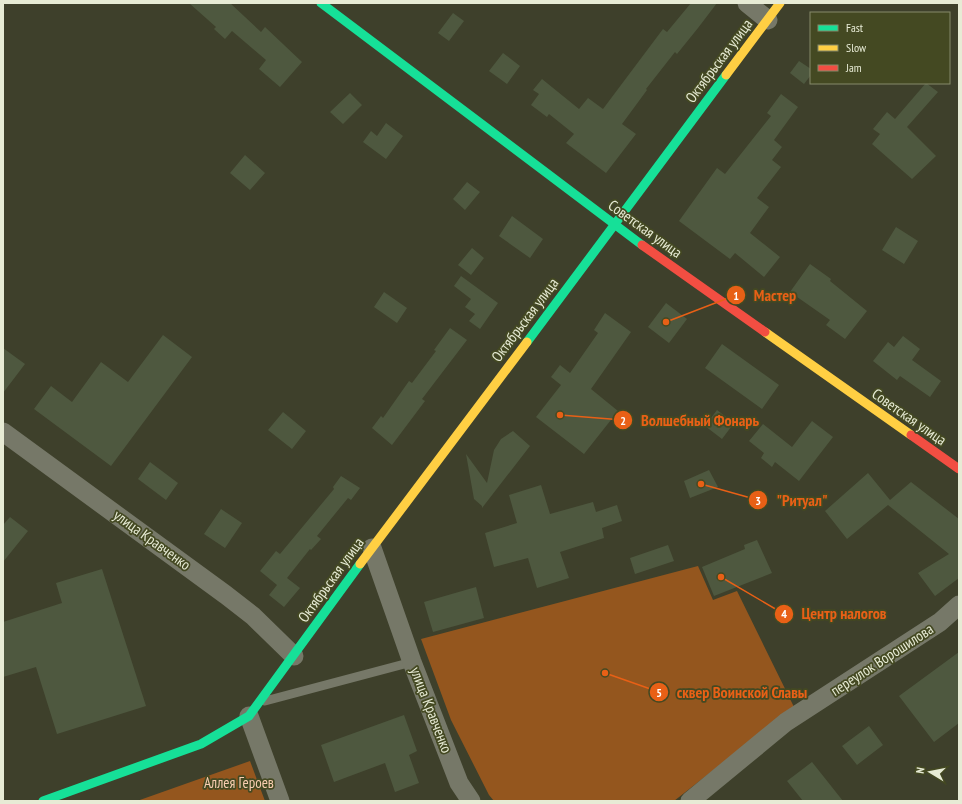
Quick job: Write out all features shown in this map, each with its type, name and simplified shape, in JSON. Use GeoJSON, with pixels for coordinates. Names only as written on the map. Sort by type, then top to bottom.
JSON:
{"type":"FeatureCollection","features":[{"type":"Feature","properties":{"kind":"main road","name":"Советская улица"},"geometry":{"type":"LineString","coordinates":[[321,3],[614,225],[959,469]]}},
{"type":"Feature","properties":{"kind":"main road","name":"Октябрьская улица"},"geometry":{"type":"LineString","coordinates":[[255,709],[372,548],[780,3]]}},
{"type":"Feature","properties":{"kind":"main road"},"geometry":{"type":"LineString","coordinates":[[43,801],[201,744],[255,709]]}},
{"type":"Feature","properties":{"kind":"street"},"geometry":{"type":"LineString","coordinates":[[747,3],[768,20]]}},
{"type":"Feature","properties":{"kind":"street","name":"улица Кравченко"},"geometry":{"type":"LineString","coordinates":[[3,432],[226,594],[253,616],[294,656]]}},
{"type":"Feature","properties":{"kind":"street","name":"улица Кравченко"},"geometry":{"type":"LineString","coordinates":[[372,548],[412,662],[459,783],[471,801]]}},
{"type":"Feature","properties":{"kind":"street","name":"переулок Ворошилова"},"geometry":{"type":"LineString","coordinates":[[690,801],[786,722],[940,622],[959,605]]}},
{"type":"Feature","properties":{"kind":"street"},"geometry":{"type":"LineString","coordinates":[[255,709],[280,801]]}},
{"type":"Feature","properties":{"kind":"lane"},"geometry":{"type":"LineString","coordinates":[[255,709],[412,662]]}},
{"type":"Feature","properties":{"kind":"green space"},"geometry":{"type":"Polygon","coordinates":[[[698,566],[713,600],[737,591],[794,707],[674,801],[494,801],[489,795],[451,720],[421,639],[698,566]]]}},
{"type":"Feature","properties":{"kind":"green space","name":"Аллея Героев"},"geometry":{"type":"Polygon","coordinates":[[[250,761],[265,801],[137,801],[250,761]]]}},
{"type":"Feature","properties":{"kind":"building"},"geometry":{"type":"Polygon","coordinates":[[[189,3],[230,3],[261,32],[265,27],[302,62],[280,87],[259,69],[266,60],[232,31],[225,39],[214,29],[216,27],[189,3]]]}},
{"type":"Feature","properties":{"kind":"building"},"geometry":{"type":"Polygon","coordinates":[[[691,3],[717,3],[677,54],[675,52],[646,89],[647,90],[622,124],[636,134],[606,173],[566,143],[574,134],[549,114],[547,117],[531,105],[539,94],[533,90],[542,79],[579,109],[588,98],[603,109],[663,29],[667,32],[691,3]]]}},
{"type":"Feature","properties":{"kind":"building"},"geometry":{"type":"Polygon","coordinates":[[[453,13],[464,21],[449,41],[438,33],[453,13]]]}},
{"type":"Feature","properties":{"kind":"building"},"geometry":{"type":"Polygon","coordinates":[[[503,53],[520,66],[507,84],[489,71],[503,53]]]}},
{"type":"Feature","properties":{"kind":"building"},"geometry":{"type":"Polygon","coordinates":[[[799,61],[810,68],[810,76],[804,84],[790,73],[799,61]]]}},
{"type":"Feature","properties":{"kind":"building"},"geometry":{"type":"Polygon","coordinates":[[[925,84],[938,92],[907,127],[936,156],[912,179],[872,144],[880,134],[873,129],[887,112],[895,119],[925,84]]]}},
{"type":"Feature","properties":{"kind":"building"},"geometry":{"type":"Polygon","coordinates":[[[350,93],[362,105],[343,124],[330,112],[350,93]]]}},
{"type":"Feature","properties":{"kind":"building"},"geometry":{"type":"Polygon","coordinates":[[[781,94],[798,107],[774,140],[782,147],[772,160],[781,167],[757,198],[769,207],[750,233],[780,257],[764,277],[735,253],[730,259],[679,221],[717,168],[725,174],[771,116],[767,113],[781,94]]]}},
{"type":"Feature","properties":{"kind":"building"},"geometry":{"type":"Polygon","coordinates":[[[386,123],[403,136],[386,159],[363,142],[371,131],[377,136],[386,123]]]}},
{"type":"Feature","properties":{"kind":"building"},"geometry":{"type":"Polygon","coordinates":[[[245,155],[265,173],[250,190],[230,173],[245,155]]]}},
{"type":"Feature","properties":{"kind":"building"},"geometry":{"type":"Polygon","coordinates":[[[467,182],[480,192],[465,210],[453,199],[467,182]]]}},
{"type":"Feature","properties":{"kind":"building"},"geometry":{"type":"Polygon","coordinates":[[[512,216],[543,239],[530,258],[499,236],[512,216]]]}},
{"type":"Feature","properties":{"kind":"building"},"geometry":{"type":"Polygon","coordinates":[[[896,227],[918,241],[904,264],[882,250],[896,227]]]}},
{"type":"Feature","properties":{"kind":"building"},"geometry":{"type":"Polygon","coordinates":[[[472,248],[484,258],[471,275],[458,265],[472,248]]]}},
{"type":"Feature","properties":{"kind":"building"},"geometry":{"type":"Polygon","coordinates":[[[810,264],[831,279],[830,281],[867,311],[845,339],[826,325],[830,320],[790,292],[810,264]]]}},
{"type":"Feature","properties":{"kind":"building"},"geometry":{"type":"Polygon","coordinates":[[[461,276],[498,303],[480,329],[469,321],[475,314],[465,307],[471,299],[454,286],[461,276]]]}},
{"type":"Feature","properties":{"kind":"building"},"geometry":{"type":"Polygon","coordinates":[[[384,292],[407,308],[397,323],[374,307],[384,292]]]}},
{"type":"Feature","properties":{"kind":"building"},"geometry":{"type":"Polygon","coordinates":[[[666,303],[687,319],[669,343],[648,327],[666,303]]]}},
{"type":"Feature","properties":{"kind":"building"},"geometry":{"type":"Polygon","coordinates":[[[605,313],[631,332],[591,389],[618,411],[584,454],[536,417],[561,385],[551,377],[560,365],[570,373],[598,333],[594,330],[605,313]]]}},
{"type":"Feature","properties":{"kind":"building"},"geometry":{"type":"Polygon","coordinates":[[[450,328],[467,340],[422,399],[425,401],[392,445],[372,428],[381,416],[383,418],[409,381],[412,383],[436,351],[434,350],[450,328]]]}},
{"type":"Feature","properties":{"kind":"building"},"geometry":{"type":"Polygon","coordinates":[[[163,335],[192,357],[111,466],[34,409],[51,386],[72,402],[101,362],[128,382],[163,335]]]}},
{"type":"Feature","properties":{"kind":"building"},"geometry":{"type":"Polygon","coordinates":[[[903,336],[920,349],[912,360],[941,381],[930,397],[900,376],[897,380],[873,361],[888,342],[894,347],[903,336]]]}},
{"type":"Feature","properties":{"kind":"building"},"geometry":{"type":"Polygon","coordinates":[[[722,344],[779,385],[762,409],[705,368],[722,344]]]}},
{"type":"Feature","properties":{"kind":"building"},"geometry":{"type":"Polygon","coordinates":[[[3,348],[25,364],[3,393],[3,348]]]}},
{"type":"Feature","properties":{"kind":"building"},"geometry":{"type":"Polygon","coordinates":[[[717,410],[734,423],[722,439],[705,426],[717,410]]]}},
{"type":"Feature","properties":{"kind":"building"},"geometry":{"type":"Polygon","coordinates":[[[283,412],[306,431],[292,449],[268,430],[283,412]]]}},
{"type":"Feature","properties":{"kind":"building"},"geometry":{"type":"Polygon","coordinates":[[[812,421],[833,437],[799,481],[775,462],[772,467],[761,458],[764,453],[749,441],[763,424],[792,447],[812,421]]]}},
{"type":"Feature","properties":{"kind":"building"},"geometry":{"type":"Polygon","coordinates":[[[513,431],[530,446],[482,508],[482,506],[474,499],[466,454],[487,483],[494,450],[501,439],[513,431]]]}},
{"type":"Feature","properties":{"kind":"building"},"geometry":{"type":"Polygon","coordinates":[[[150,462],[178,483],[166,500],[138,479],[150,462]]]}},
{"type":"Feature","properties":{"kind":"building"},"geometry":{"type":"Polygon","coordinates":[[[709,470],[718,487],[690,498],[684,481],[709,470]]]}},
{"type":"Feature","properties":{"kind":"building"},"geometry":{"type":"Polygon","coordinates":[[[868,473],[890,500],[911,482],[959,519],[959,578],[935,596],[918,573],[949,554],[888,505],[847,539],[825,511],[868,473]]]}},
{"type":"Feature","properties":{"kind":"building"},"geometry":{"type":"Polygon","coordinates":[[[341,476],[360,488],[351,500],[348,498],[317,536],[321,539],[311,550],[310,549],[287,578],[300,588],[284,607],[269,595],[277,585],[260,571],[276,551],[280,554],[334,489],[333,487],[341,476]]]}},
{"type":"Feature","properties":{"kind":"building"},"geometry":{"type":"Polygon","coordinates":[[[541,485],[550,514],[593,502],[596,512],[617,505],[622,521],[602,528],[604,538],[560,552],[569,578],[537,588],[528,558],[494,567],[485,533],[517,523],[509,495],[541,485]]]}},
{"type":"Feature","properties":{"kind":"building"},"geometry":{"type":"Polygon","coordinates":[[[221,509],[242,523],[225,548],[204,534],[221,509]]]}},
{"type":"Feature","properties":{"kind":"building"},"geometry":{"type":"Polygon","coordinates":[[[10,517],[28,531],[3,562],[3,525],[10,517]]]}},
{"type":"Feature","properties":{"kind":"building"},"geometry":{"type":"Polygon","coordinates":[[[757,540],[772,573],[714,596],[702,567],[745,549],[744,545],[757,540]]]}},
{"type":"Feature","properties":{"kind":"building"},"geometry":{"type":"Polygon","coordinates":[[[668,545],[674,561],[635,574],[630,558],[668,545]]]}},
{"type":"Feature","properties":{"kind":"building"},"geometry":{"type":"Polygon","coordinates":[[[102,569],[146,706],[57,734],[36,667],[3,677],[3,622],[62,603],[56,583],[102,569]]]}},
{"type":"Feature","properties":{"kind":"building"},"geometry":{"type":"Polygon","coordinates":[[[476,587],[484,618],[433,632],[424,602],[476,587]]]}},
{"type":"Feature","properties":{"kind":"building"},"geometry":{"type":"Polygon","coordinates":[[[959,652],[959,723],[934,742],[899,696],[959,652]]]}},
{"type":"Feature","properties":{"kind":"building"},"geometry":{"type":"Polygon","coordinates":[[[404,715],[417,751],[409,755],[419,783],[395,792],[385,763],[334,782],[321,745],[404,715]]]}},
{"type":"Feature","properties":{"kind":"building"},"geometry":{"type":"Polygon","coordinates":[[[869,726],[883,745],[857,765],[842,746],[869,726]]]}},
{"type":"Feature","properties":{"kind":"building"},"geometry":{"type":"Polygon","coordinates":[[[812,762],[843,801],[803,801],[787,781],[812,762]]]}},
{"type":"Feature","properties":{"kind":"traffic: fast"},"geometry":{"type":"LineString","coordinates":[[321,3],[642,245]]}},
{"type":"Feature","properties":{"kind":"traffic: fast"},"geometry":{"type":"LineString","coordinates":[[527,342],[726,75]]}},
{"type":"Feature","properties":{"kind":"traffic: fast"},"geometry":{"type":"LineString","coordinates":[[43,801],[201,744],[249,716],[360,564]]}},
{"type":"Feature","properties":{"kind":"traffic: slow"},"geometry":{"type":"LineString","coordinates":[[726,75],[780,3]]}},
{"type":"Feature","properties":{"kind":"traffic: slow"},"geometry":{"type":"LineString","coordinates":[[765,332],[911,435]]}},
{"type":"Feature","properties":{"kind":"traffic: slow"},"geometry":{"type":"LineString","coordinates":[[360,564],[527,342]]}},
{"type":"Feature","properties":{"kind":"traffic: jam"},"geometry":{"type":"LineString","coordinates":[[642,245],[765,332]]}},
{"type":"Feature","properties":{"kind":"traffic: jam"},"geometry":{"type":"LineString","coordinates":[[911,435],[959,469]]}},
{"type":"Feature","properties":{"kind":"place","name":"Мастер"},"geometry":{"type":"Point","coordinates":[666,322]}},
{"type":"Feature","properties":{"kind":"place","name":"Волшебный Фонарь"},"geometry":{"type":"Point","coordinates":[560,415]}},
{"type":"Feature","properties":{"kind":"place","name":"\"Ритуал\""},"geometry":{"type":"Point","coordinates":[701,484]}},
{"type":"Feature","properties":{"kind":"place","name":"Центр налогов"},"geometry":{"type":"Point","coordinates":[721,577]}},
{"type":"Feature","properties":{"kind":"place","name":"сквер Воинской Славы"},"geometry":{"type":"Point","coordinates":[605,673]}}]}
